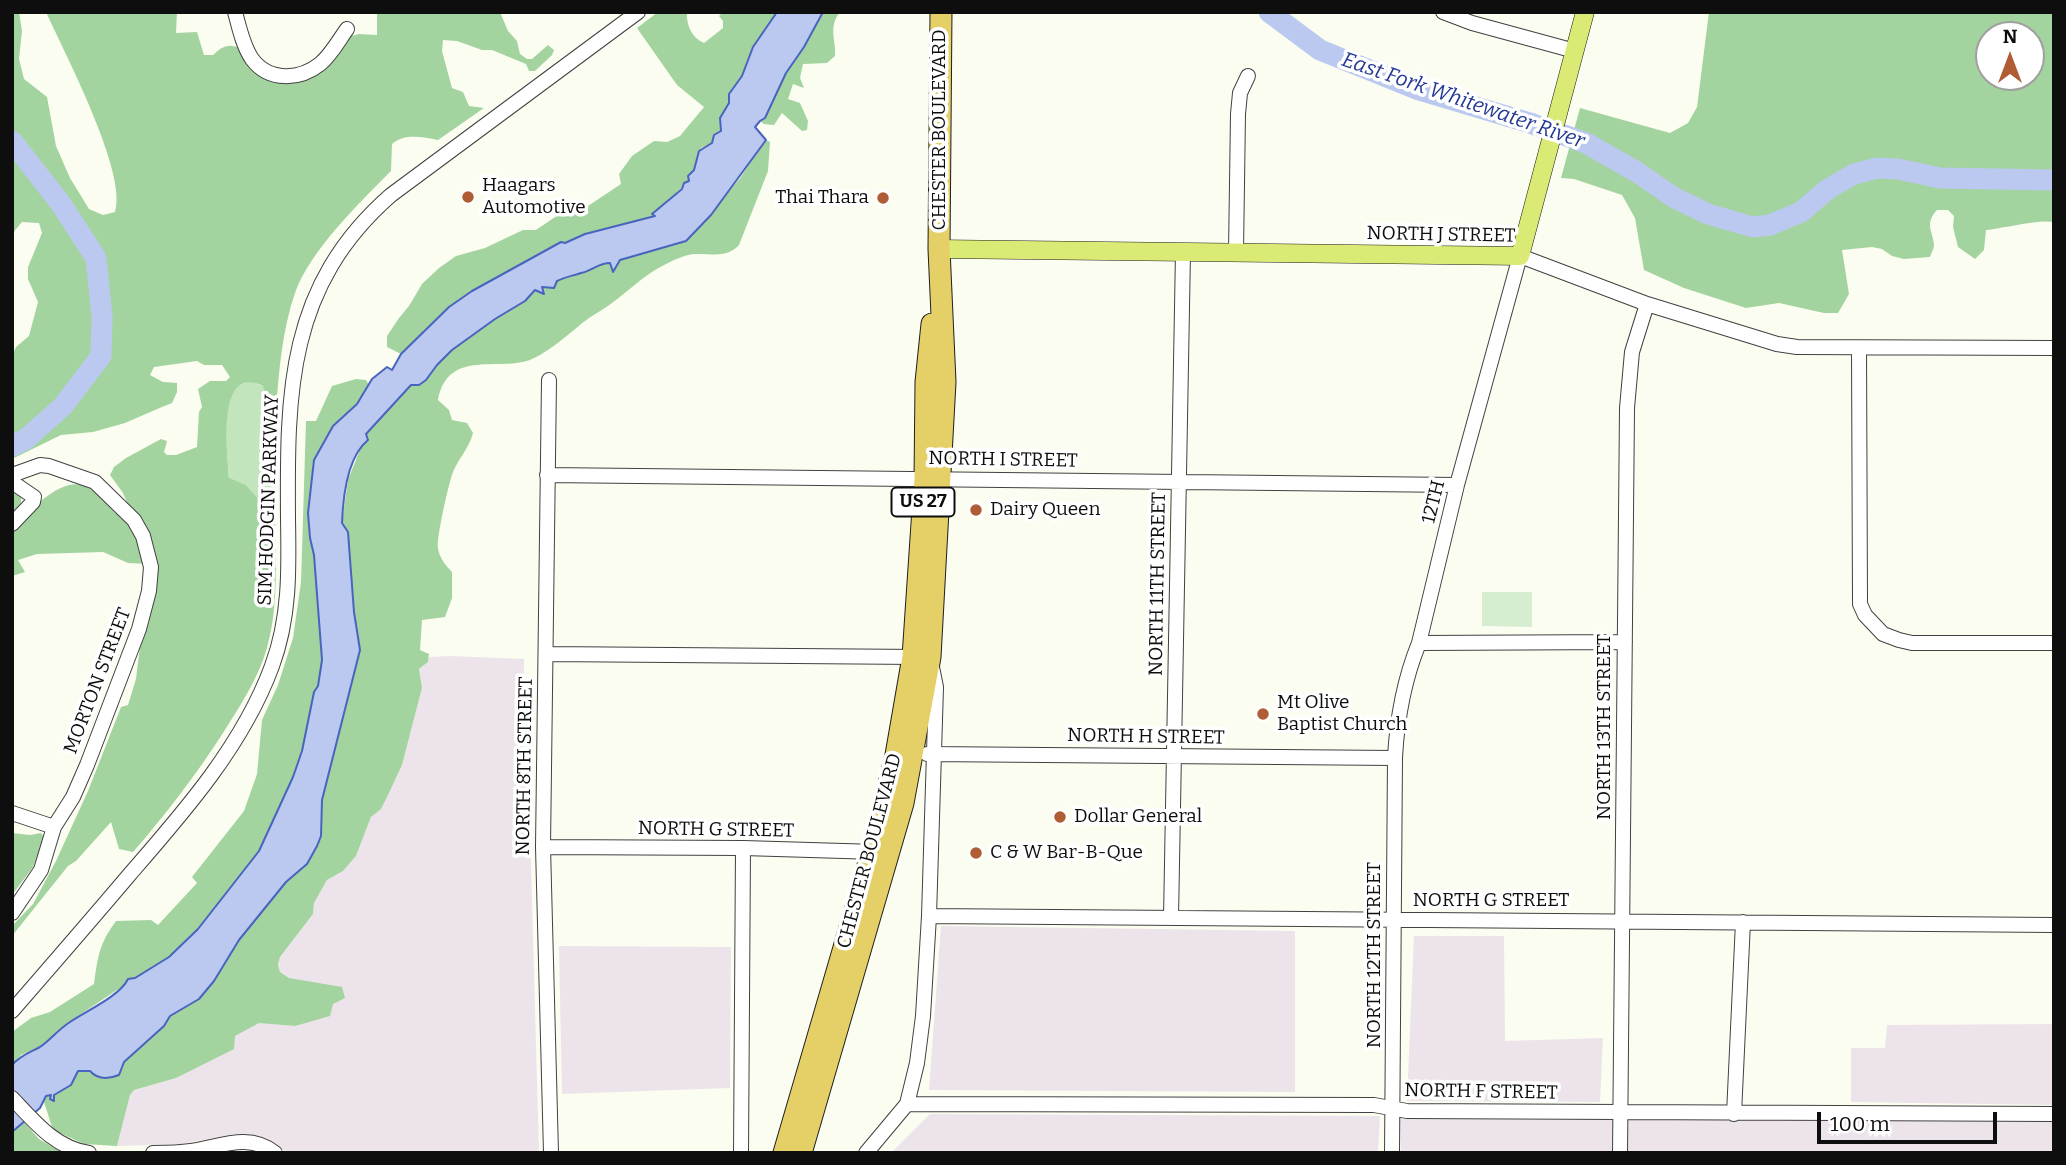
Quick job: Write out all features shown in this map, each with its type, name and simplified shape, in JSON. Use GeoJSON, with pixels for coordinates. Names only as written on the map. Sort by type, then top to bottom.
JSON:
{"type":"FeatureCollection","features":[{"type":"Feature","properties":{"kind":"highway","name":"CHESTER BOULEVARD"},"geometry":{"type":"LineString","coordinates":[[794,1149],[881,852],[904,755],[922,657],[933,479],[926,382],[939,249],[941,12]]}},
{"type":"Feature","properties":{"kind":"main road"},"geometry":{"type":"LineString","coordinates":[[1520,256],[1585,12]]}},
{"type":"Feature","properties":{"kind":"main road","name":"NORTH J STREET"},"geometry":{"type":"LineString","coordinates":[[939,249],[1520,256]]}},
{"type":"Feature","properties":{"kind":"street"},"geometry":{"type":"LineString","coordinates":[[235,12],[252,59],[268,72],[287,77],[304,75],[323,62],[347,29]]}},
{"type":"Feature","properties":{"kind":"street","name":"SIM HODGIN PARKWAY"},"geometry":{"type":"LineString","coordinates":[[12,1010],[195,797],[230,747],[265,683],[283,629],[288,589],[288,442],[293,376],[309,312],[338,253],[366,218],[391,195],[638,12]]}},
{"type":"Feature","properties":{"kind":"street"},"geometry":{"type":"LineString","coordinates":[[1443,12],[1472,23],[1575,51]]}},
{"type":"Feature","properties":{"kind":"street"},"geometry":{"type":"LineString","coordinates":[[1236,252],[1238,114],[1240,93],[1248,76]]}},
{"type":"Feature","properties":{"kind":"street","name":"NORTH 11TH STREET"},"geometry":{"type":"LineString","coordinates":[[1171,918],[1183,252]]}},
{"type":"Feature","properties":{"kind":"street","name":"NORTH J STREET"},"geometry":{"type":"LineString","coordinates":[[1520,256],[1647,304],[1777,344],[1859,348],[2054,348]]}},
{"type":"Feature","properties":{"kind":"street","name":"12TH"},"geometry":{"type":"LineString","coordinates":[[1395,758],[1400,707],[1410,665],[1419,643],[1457,485],[1520,256]]}},
{"type":"Feature","properties":{"kind":"street","name":"NORTH 13TH STREET"},"geometry":{"type":"LineString","coordinates":[[1620,1153],[1629,369],[1647,304]]}},
{"type":"Feature","properties":{"kind":"street"},"geometry":{"type":"LineString","coordinates":[[1859,348],[1860,604],[1865,615],[1883,634],[1912,643],[2054,643]]}},
{"type":"Feature","properties":{"kind":"street","name":"NORTH 8TH STREET"},"geometry":{"type":"LineString","coordinates":[[549,380],[543,847],[551,1153]]}},
{"type":"Feature","properties":{"kind":"street","name":"MORTON STREET"},"geometry":{"type":"LineString","coordinates":[[12,475],[40,465],[94,482],[134,520],[143,536],[151,566],[146,608],[129,659],[73,797],[54,827],[41,870],[12,912]]}},
{"type":"Feature","properties":{"kind":"street","name":"NORTH I STREET"},"geometry":{"type":"LineString","coordinates":[[547,475],[1457,485]]}},
{"type":"Feature","properties":{"kind":"street"},"geometry":{"type":"LineString","coordinates":[[12,482],[34,497],[33,502],[12,524]]}},
{"type":"Feature","properties":{"kind":"street"},"geometry":{"type":"LineString","coordinates":[[1419,643],[1625,642]]}},
{"type":"Feature","properties":{"kind":"street"},"geometry":{"type":"LineString","coordinates":[[546,654],[922,657]]}},
{"type":"Feature","properties":{"kind":"street","name":"CHESTER BOULEVARD"},"geometry":{"type":"LineString","coordinates":[[907,1104],[917,1063],[923,1016],[929,916],[936,687],[922,657]]}},
{"type":"Feature","properties":{"kind":"street","name":"NORTH H STREET"},"geometry":{"type":"LineString","coordinates":[[904,755],[1395,758]]}},
{"type":"Feature","properties":{"kind":"street","name":"NORTH 12TH STREET"},"geometry":{"type":"LineString","coordinates":[[1392,1153],[1395,758]]}},
{"type":"Feature","properties":{"kind":"street"},"geometry":{"type":"LineString","coordinates":[[12,813],[54,827]]}},
{"type":"Feature","properties":{"kind":"street","name":"NORTH G STREET"},"geometry":{"type":"LineString","coordinates":[[543,847],[881,852]]}},
{"type":"Feature","properties":{"kind":"street"},"geometry":{"type":"LineString","coordinates":[[741,1153],[743,848]]}},
{"type":"Feature","properties":{"kind":"street","name":"NORTH G STREET"},"geometry":{"type":"LineString","coordinates":[[929,916],[2054,925]]}},
{"type":"Feature","properties":{"kind":"street"},"geometry":{"type":"LineString","coordinates":[[1734,1114],[1742,922]]}},
{"type":"Feature","properties":{"kind":"street"},"geometry":{"type":"LineString","coordinates":[[12,1098],[46,1134],[64,1145],[89,1153]]}},
{"type":"Feature","properties":{"kind":"street"},"geometry":{"type":"LineString","coordinates":[[866,1153],[907,1104]]}},
{"type":"Feature","properties":{"kind":"street","name":"NORTH F STREET"},"geometry":{"type":"LineString","coordinates":[[907,1104],[1374,1105],[1408,1111],[1620,1114],[2054,1114]]}},
{"type":"Feature","properties":{"kind":"street"},"geometry":{"type":"LineString","coordinates":[[153,1153],[193,1151],[238,1142],[261,1145],[275,1153]]}},
{"type":"Feature","properties":{"kind":"shaded area"},"geometry":{"type":"Polygon","coordinates":[[[429,657],[524,659],[523,753],[528,753],[539,1153],[287,1153],[257,1136],[235,1134],[181,1144],[117,1146],[130,1094],[134,1090],[176,1078],[259,1022],[295,1026],[311,983],[289,978],[280,972],[280,957],[313,914],[314,903],[327,880],[343,871],[356,856],[371,817],[381,809],[389,793],[402,765],[422,688],[419,669],[428,662],[429,657]]]}},
{"type":"Feature","properties":{"kind":"shaded area"},"geometry":{"type":"Polygon","coordinates":[[[941,926],[1295,931],[1295,1092],[929,1090],[941,926]]]}},
{"type":"Feature","properties":{"kind":"shaded area"},"geometry":{"type":"Polygon","coordinates":[[[1414,936],[1504,936],[1505,1041],[1603,1038],[1600,1102],[1407,1101],[1414,936]]]}},
{"type":"Feature","properties":{"kind":"shaded area"},"geometry":{"type":"Polygon","coordinates":[[[559,946],[731,947],[730,1088],[562,1094],[559,946]]]}},
{"type":"Feature","properties":{"kind":"shaded area"},"geometry":{"type":"Polygon","coordinates":[[[2054,1024],[2054,1105],[1851,1102],[1851,1048],[1885,1048],[1887,1025],[2054,1024]]]}},
{"type":"Feature","properties":{"kind":"shaded area"},"geometry":{"type":"Polygon","coordinates":[[[930,1114],[1380,1116],[1378,1153],[891,1153],[930,1114]]]}},
{"type":"Feature","properties":{"kind":"shaded area"},"geometry":{"type":"Polygon","coordinates":[[[1400,1115],[2054,1116],[2054,1153],[1401,1153],[1400,1115]]]}},
{"type":"Feature","properties":{"kind":"green space"},"geometry":{"type":"Polygon","coordinates":[[[12,12],[19,12],[22,31],[19,59],[24,79],[47,97],[56,146],[70,178],[89,209],[103,215],[115,212],[117,194],[112,170],[92,112],[46,12],[177,12],[176,33],[197,32],[204,55],[213,55],[222,48],[232,46],[261,60],[289,81],[347,37],[359,34],[377,35],[377,12],[500,12],[508,31],[517,41],[520,54],[527,59],[532,59],[548,45],[554,50],[535,71],[529,71],[526,64],[492,50],[443,40],[442,51],[452,88],[463,92],[469,106],[484,108],[438,140],[408,137],[392,144],[391,171],[323,245],[295,293],[284,336],[276,410],[266,409],[263,386],[248,382],[237,387],[231,399],[227,433],[229,478],[246,485],[262,503],[275,505],[274,613],[267,648],[254,681],[202,764],[133,852],[119,849],[111,822],[76,861],[68,866],[12,936],[12,926],[33,904],[56,861],[88,791],[121,707],[128,705],[136,679],[150,564],[128,563],[103,552],[37,554],[18,560],[25,572],[12,576],[12,486],[21,496],[21,507],[31,509],[55,491],[75,484],[94,491],[115,513],[130,510],[123,493],[110,475],[114,467],[161,439],[167,441],[164,452],[167,455],[176,455],[197,447],[199,412],[202,407],[198,389],[210,381],[226,381],[230,377],[222,365],[204,365],[197,361],[154,367],[150,375],[163,382],[177,383],[177,392],[172,403],[125,423],[93,432],[61,435],[12,459],[12,356],[16,347],[29,336],[38,302],[28,279],[28,267],[42,233],[39,223],[22,222],[12,234],[12,12]]]}},
{"type":"Feature","properties":{"kind":"green space"},"geometry":{"type":"Polygon","coordinates":[[[658,12],[687,12],[691,31],[704,43],[723,28],[723,21],[719,16],[723,12],[777,12],[753,47],[742,76],[729,94],[729,103],[720,122],[721,131],[714,135],[713,143],[701,148],[694,170],[688,175],[689,181],[656,211],[655,216],[554,245],[456,302],[401,354],[387,347],[387,336],[422,284],[439,268],[456,256],[485,248],[523,230],[536,230],[561,213],[588,206],[621,184],[619,174],[632,156],[654,141],[667,142],[680,136],[704,107],[677,85],[637,28],[658,12]]]}},
{"type":"Feature","properties":{"kind":"green space"},"geometry":{"type":"Polygon","coordinates":[[[823,12],[840,12],[833,28],[835,56],[827,63],[803,64],[800,78],[804,88],[793,84],[788,99],[800,103],[808,121],[807,130],[802,131],[782,113],[774,125],[764,124],[760,121],[765,118],[786,73],[823,12]]]}},
{"type":"Feature","properties":{"kind":"green space"},"geometry":{"type":"Polygon","coordinates":[[[1709,12],[2054,12],[2054,222],[1986,230],[1984,250],[1975,259],[1958,247],[1953,227],[1954,216],[1948,210],[1937,210],[1930,224],[1934,245],[1930,257],[1904,259],[1872,247],[1842,250],[1849,294],[1838,313],[1824,313],[1779,303],[1746,308],[1684,288],[1644,270],[1635,218],[1622,195],[1574,179],[1561,178],[1580,108],[1670,133],[1688,123],[1697,107],[1709,12]]]}},
{"type":"Feature","properties":{"kind":"green space"},"geometry":{"type":"Polygon","coordinates":[[[766,140],[770,142],[768,171],[739,245],[734,249],[724,254],[691,255],[674,260],[647,275],[540,355],[519,363],[464,367],[453,373],[444,384],[438,400],[449,410],[452,420],[467,423],[473,433],[453,472],[439,534],[440,555],[452,572],[452,598],[445,617],[422,620],[420,650],[429,654],[428,662],[419,669],[422,688],[402,765],[389,793],[381,809],[371,817],[356,856],[343,871],[327,880],[314,903],[313,914],[280,957],[278,965],[280,972],[289,978],[342,987],[345,998],[333,1004],[330,1016],[295,1026],[259,1023],[235,1036],[234,1049],[176,1078],[134,1090],[130,1095],[117,1146],[84,1144],[56,1131],[52,1127],[44,1102],[46,1096],[54,1095],[71,1085],[78,1071],[119,1075],[124,1062],[164,1026],[170,1016],[199,999],[214,981],[239,940],[286,882],[307,864],[317,846],[321,836],[322,800],[360,650],[354,612],[348,532],[342,523],[348,480],[366,434],[411,385],[426,380],[437,364],[452,350],[525,301],[535,290],[544,294],[542,287],[555,286],[556,281],[602,264],[610,263],[612,271],[620,260],[675,245],[691,237],[741,177],[766,140]]]}},
{"type":"Feature","properties":{"kind":"green space"},"geometry":{"type":"Polygon","coordinates":[[[356,379],[366,380],[369,385],[357,404],[338,421],[314,460],[308,513],[322,660],[302,751],[259,851],[198,929],[169,957],[127,980],[126,984],[72,1020],[41,1046],[21,1055],[12,1065],[12,1032],[31,1018],[50,1012],[94,984],[100,951],[116,921],[151,920],[158,925],[197,883],[192,877],[244,811],[257,774],[262,720],[278,685],[293,638],[301,582],[306,421],[316,421],[332,386],[356,379]]]}},
{"type":"Feature","properties":{"kind":"green space"},"geometry":{"type":"Polygon","coordinates":[[[249,381],[263,386],[266,408],[276,410],[275,505],[262,503],[246,485],[229,479],[226,430],[229,404],[232,393],[238,386],[249,381]]]}},
{"type":"Feature","properties":{"kind":"green space"},"geometry":{"type":"Polygon","coordinates":[[[1482,592],[1532,592],[1532,627],[1482,626],[1482,592]]]}},
{"type":"Feature","properties":{"kind":"green space"},"geometry":{"type":"Polygon","coordinates":[[[12,833],[41,833],[45,838],[33,867],[12,895],[12,833]]]}},
{"type":"Feature","properties":{"kind":"green space"},"geometry":{"type":"Polygon","coordinates":[[[24,1122],[39,1139],[63,1153],[12,1153],[12,1132],[24,1122]]]}},
{"type":"Feature","properties":{"kind":"water"},"geometry":{"type":"Polygon","coordinates":[[[777,12],[823,12],[786,73],[765,118],[755,127],[766,140],[711,215],[686,241],[620,260],[613,272],[610,263],[606,263],[557,281],[554,288],[542,287],[544,294],[535,290],[525,301],[452,350],[426,380],[419,385],[411,385],[366,434],[368,440],[355,456],[348,478],[342,523],[348,532],[354,612],[360,650],[322,800],[321,836],[317,846],[307,864],[286,882],[239,940],[214,981],[199,999],[170,1016],[164,1026],[124,1062],[119,1075],[104,1078],[90,1071],[78,1071],[71,1085],[54,1095],[54,1101],[50,1099],[51,1095],[46,1096],[40,1108],[12,1132],[12,1065],[22,1056],[40,1047],[70,1022],[110,997],[128,979],[135,978],[169,957],[198,929],[259,851],[293,777],[302,751],[322,660],[308,513],[314,460],[333,426],[357,404],[372,379],[387,367],[392,370],[401,354],[449,307],[472,291],[561,242],[655,216],[652,214],[689,181],[688,176],[694,170],[699,151],[712,143],[714,135],[721,131],[720,118],[729,103],[729,94],[742,76],[753,47],[777,12]]]}},
{"type":"Feature","properties":{"kind":"waterway","name":"East Fork Whitewater River"},"geometry":{"type":"LineString","coordinates":[[1269,12],[1320,50],[1419,90],[1530,123],[1586,143],[1637,172],[1673,197],[1708,214],[1753,227],[1770,225],[1801,212],[1828,189],[1854,174],[1877,168],[1898,169],[1940,178],[2054,180]]}},
{"type":"Feature","properties":{"kind":"waterway"},"geometry":{"type":"LineString","coordinates":[[12,141],[61,204],[96,258],[102,316],[101,356],[63,406],[26,439],[12,446]]}},
{"type":"Feature","properties":{"kind":"place","name":"Haagars Automotive"},"geometry":{"type":"Point","coordinates":[468,197]}},
{"type":"Feature","properties":{"kind":"place","name":"Thai Thara"},"geometry":{"type":"Point","coordinates":[883,198]}},
{"type":"Feature","properties":{"kind":"place","name":"Dairy Queen"},"geometry":{"type":"Point","coordinates":[976,510]}},
{"type":"Feature","properties":{"kind":"place","name":"Mt Olive Baptist Church"},"geometry":{"type":"Point","coordinates":[1263,714]}},
{"type":"Feature","properties":{"kind":"place","name":"Dollar General"},"geometry":{"type":"Point","coordinates":[1060,817]}},
{"type":"Feature","properties":{"kind":"place","name":"C & W Bar-B-Que"},"geometry":{"type":"Point","coordinates":[976,853]}}]}
